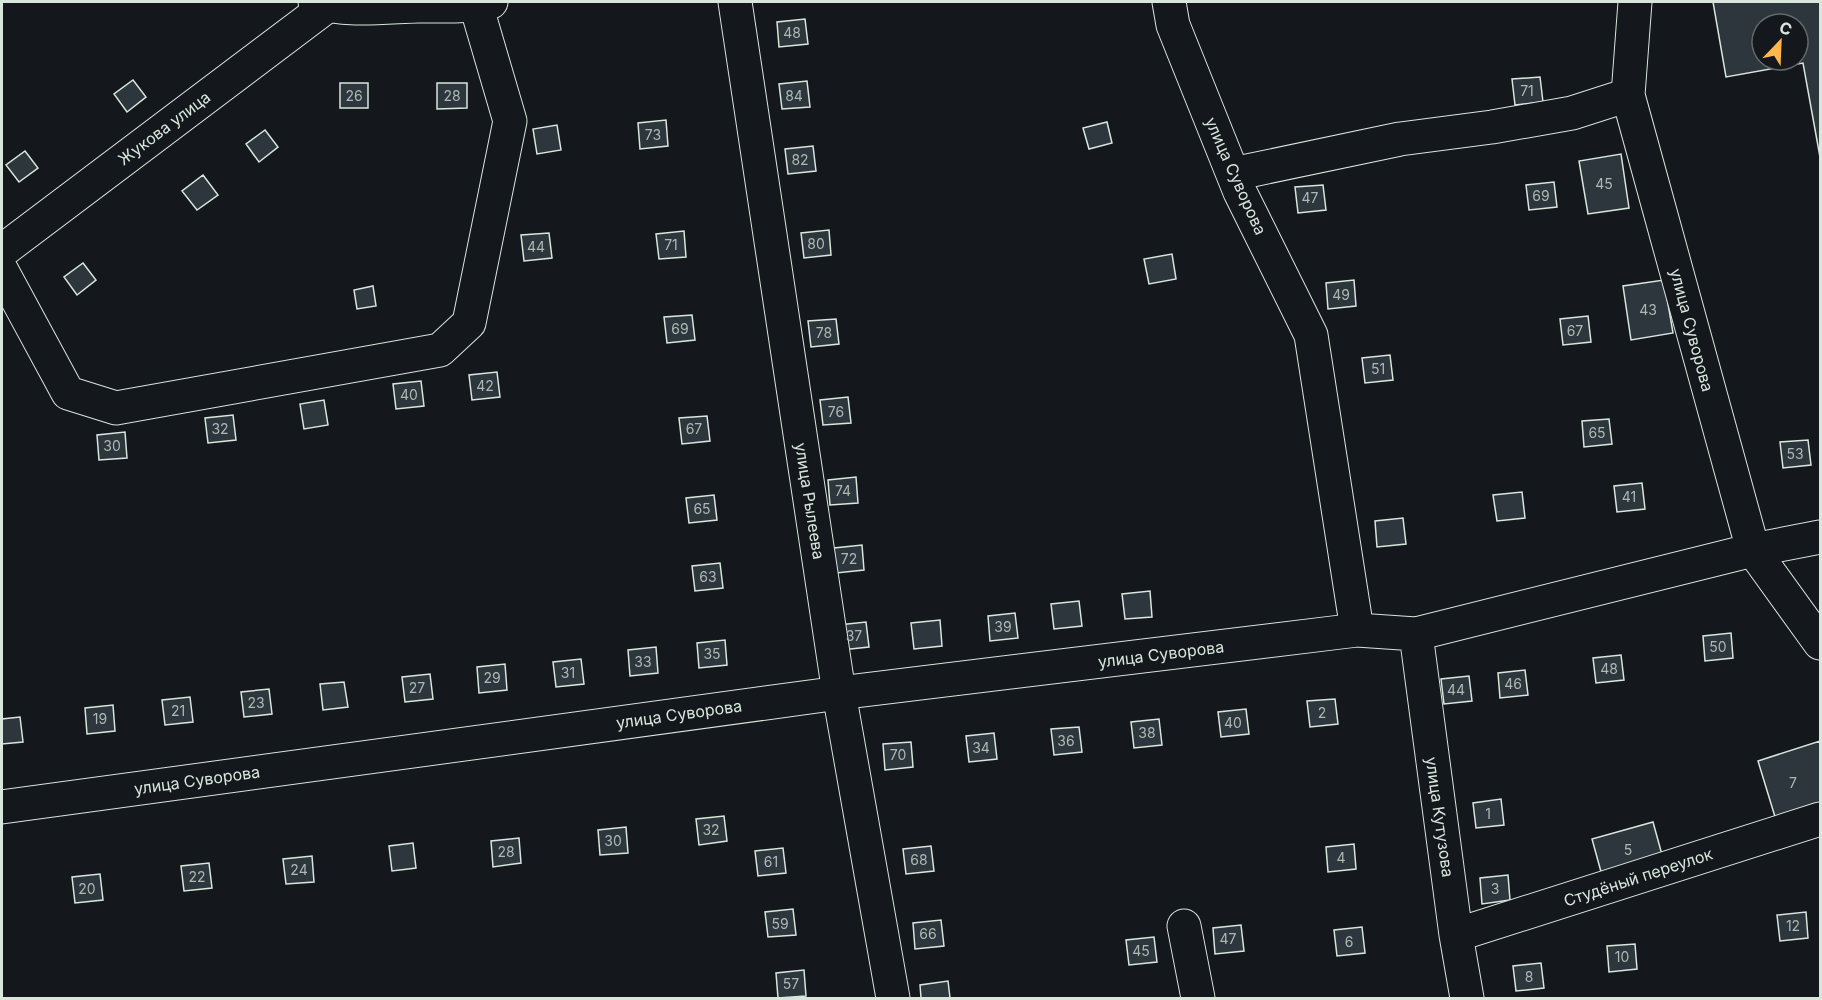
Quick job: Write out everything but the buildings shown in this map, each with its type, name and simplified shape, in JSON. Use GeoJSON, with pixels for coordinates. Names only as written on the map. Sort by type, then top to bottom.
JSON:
{"type":"FeatureCollection","features":[{"type":"Feature","properties":{"kind":"street","name":"улица Рылеева"},"geometry":{"type":"LineString","coordinates":[[735,2],[839,693],[893,999]]}},
{"type":"Feature","properties":{"kind":"street","name":"улица Суворова"},"geometry":{"type":"LineString","coordinates":[[1169,2],[1173,25],[1233,174],[1311,336],[1357,630]]}},
{"type":"Feature","properties":{"kind":"street","name":"улица Суворова"},"geometry":{"type":"LineString","coordinates":[[1635,2],[1628,95],[1753,550]]}},
{"type":"Feature","properties":{"kind":"street"},"geometry":{"type":"LineString","coordinates":[[2,271],[68,393],[116,408],[440,350],[469,323],[510,121],[483,3]]}},
{"type":"Feature","properties":{"kind":"street","name":"Жукова улица"},"geometry":{"type":"LineString","coordinates":[[2,251],[321,4],[382,8],[483,3]]}},
{"type":"Feature","properties":{"kind":"street"},"geometry":{"type":"LineString","coordinates":[[1233,174],[1400,140],[1572,113],[1628,95]]}},
{"type":"Feature","properties":{"kind":"street","name":"улица Суворова"},"geometry":{"type":"LineString","coordinates":[[2,807],[839,693],[1357,630],[1416,634],[1753,550],[1821,537]]}},
{"type":"Feature","properties":{"kind":"street"},"geometry":{"type":"LineString","coordinates":[[1753,550],[1821,643]]}},
{"type":"Feature","properties":{"kind":"street","name":"улица Кутузова"},"geometry":{"type":"LineString","coordinates":[[1416,634],[1456,935],[1467,999]]}},
{"type":"Feature","properties":{"kind":"street","name":"Студёный переулок"},"geometry":{"type":"LineString","coordinates":[[1456,935],[1821,819]]}},
{"type":"Feature","properties":{"kind":"street"},"geometry":{"type":"LineString","coordinates":[[1184,926],[1198,999]]}}]}
